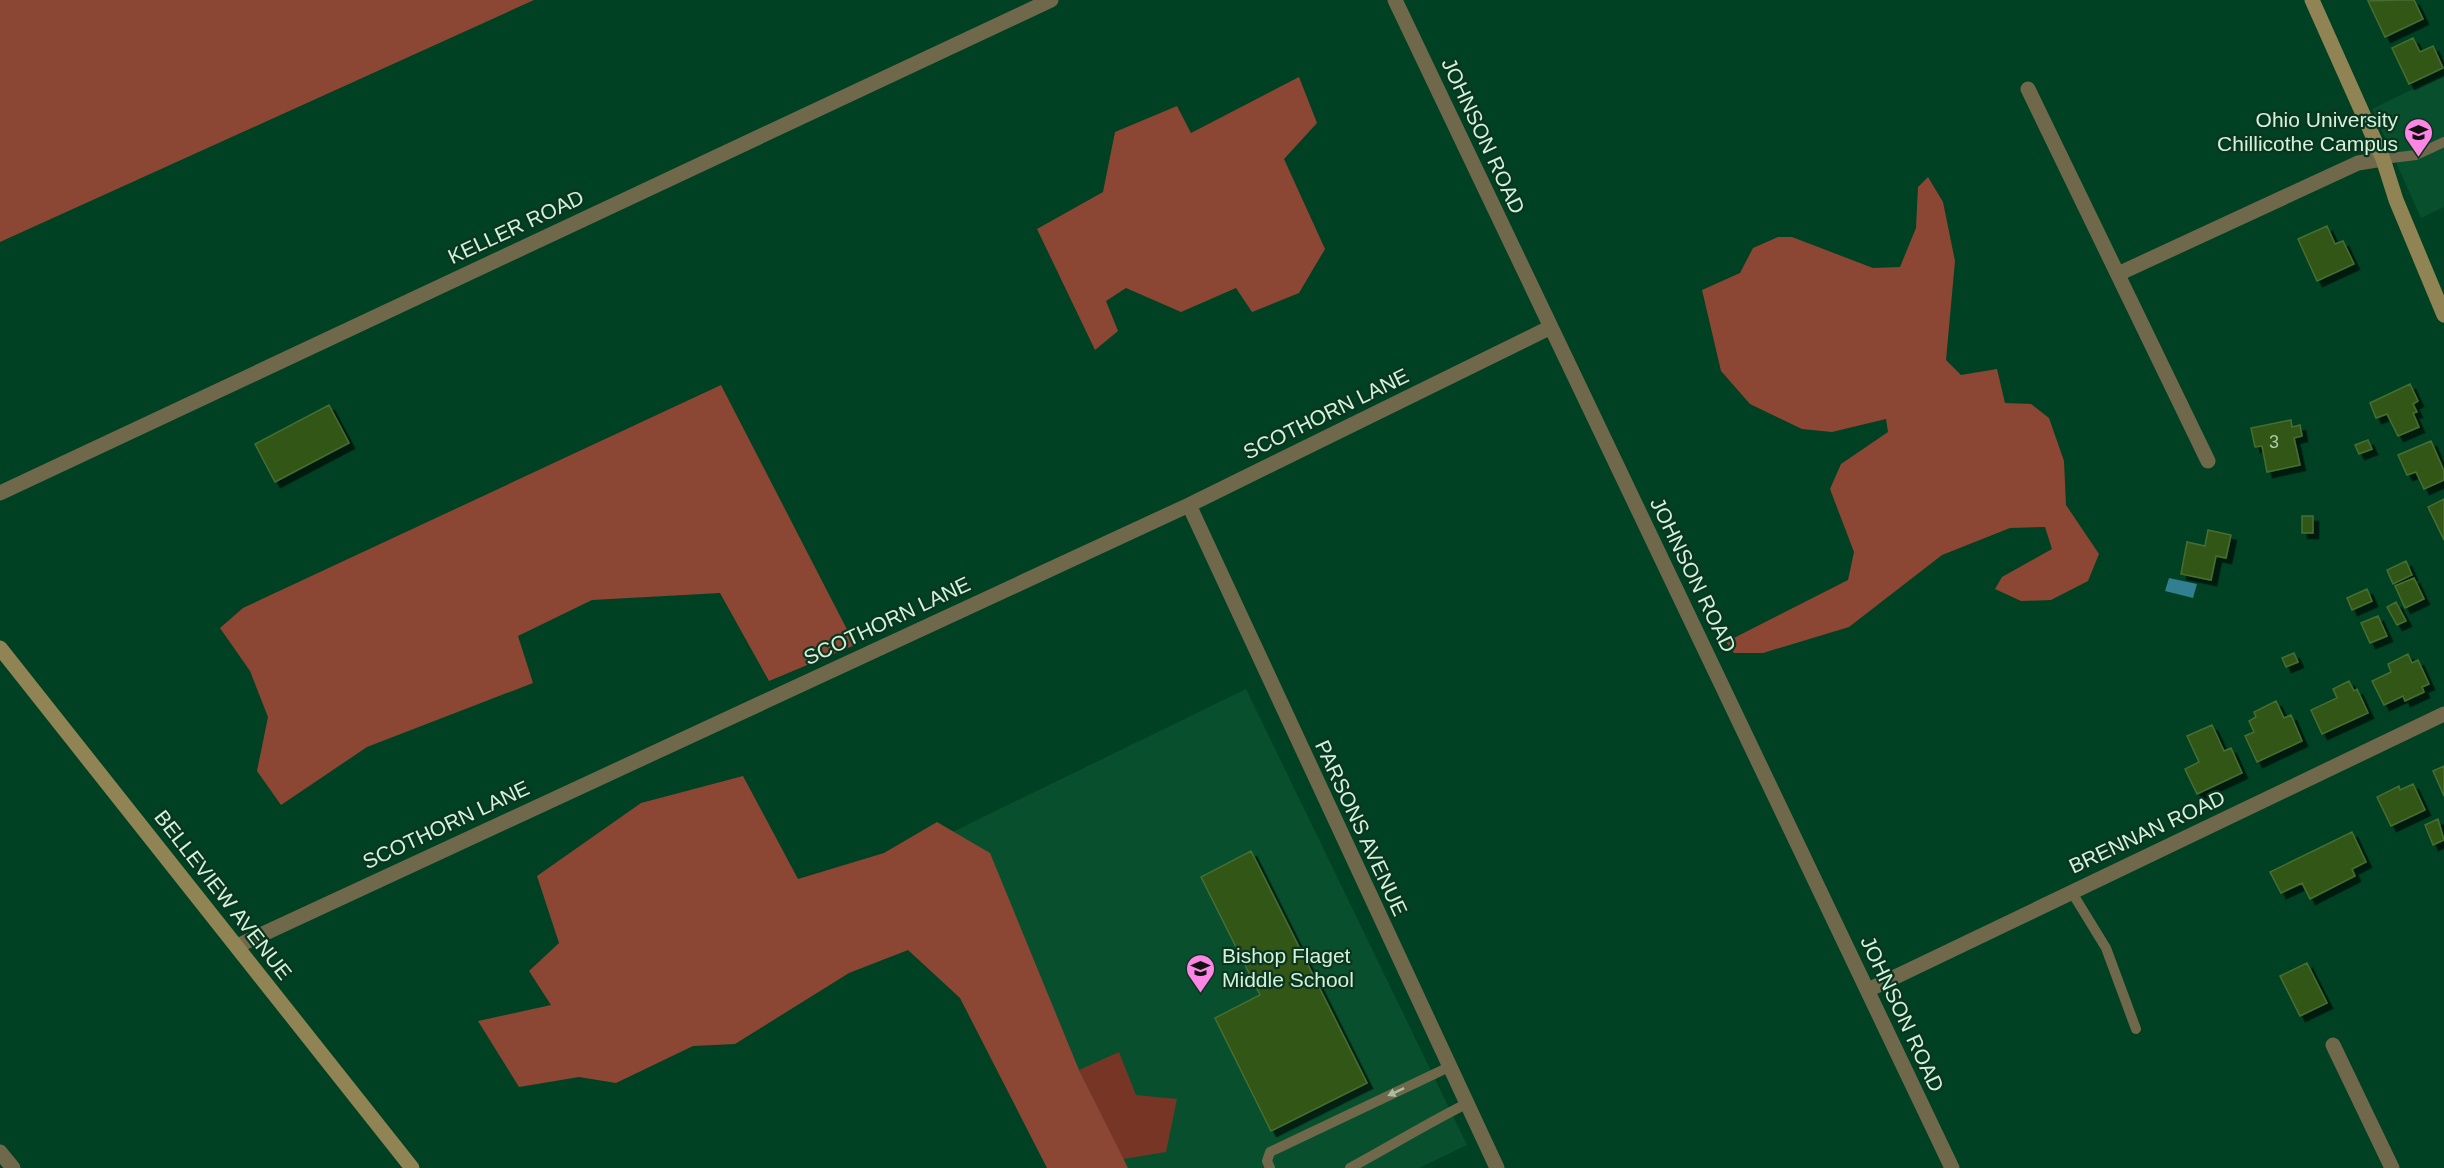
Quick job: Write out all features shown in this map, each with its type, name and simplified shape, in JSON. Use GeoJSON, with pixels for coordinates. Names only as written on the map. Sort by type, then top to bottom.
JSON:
{"type":"FeatureCollection","features":[{"type":"Feature","properties":{"kind":"street","name":"KELLER ROAD"},"geometry":{"type":"LineString","coordinates":[[0,493],[1051,0]]}},
{"type":"Feature","properties":{"kind":"street","name":"JOHNSON ROAD"},"geometry":{"type":"LineString","coordinates":[[1395,0],[1952,1168]]}},
{"type":"Feature","properties":{"kind":"street"},"geometry":{"type":"LineString","coordinates":[[2312,0],[2383,159],[2396,200],[2444,315]]}},
{"type":"Feature","properties":{"kind":"street"},"geometry":{"type":"LineString","coordinates":[[2028,89],[2208,461]]}},
{"type":"Feature","properties":{"kind":"street"},"geometry":{"type":"LineString","coordinates":[[2118,274],[2358,163],[2383,159]]}},
{"type":"Feature","properties":{"kind":"street","name":"SCOTHORN LANE"},"geometry":{"type":"LineString","coordinates":[[237,946],[1189,505],[1551,327]]}},
{"type":"Feature","properties":{"kind":"street","name":"PARSONS AVENUE"},"geometry":{"type":"LineString","coordinates":[[1189,505],[1497,1168]]}},
{"type":"Feature","properties":{"kind":"street","name":"BELLEVIEW AVENUE"},"geometry":{"type":"LineString","coordinates":[[0,648],[412,1168]]}},
{"type":"Feature","properties":{"kind":"street","name":"BRENNAN ROAD"},"geometry":{"type":"LineString","coordinates":[[1868,990],[2444,714]]}},
{"type":"Feature","properties":{"kind":"street"},"geometry":{"type":"LineString","coordinates":[[2333,1046],[2392,1168]]}},
{"type":"Feature","properties":{"kind":"street"},"geometry":{"type":"LineString","coordinates":[[0,1152],[13,1168]]}},
{"type":"Feature","properties":{"kind":"lane"},"geometry":{"type":"LineString","coordinates":[[2383,159],[2416,155],[2444,142]]}},
{"type":"Feature","properties":{"kind":"lane"},"geometry":{"type":"LineString","coordinates":[[2071,891],[2106,948],[2136,1029]]}},
{"type":"Feature","properties":{"kind":"lane"},"geometry":{"type":"LineString","coordinates":[[1270,1168],[1267,1161],[1270,1152],[1449,1067]]}},
{"type":"Feature","properties":{"kind":"lane"},"geometry":{"type":"LineString","coordinates":[[1350,1168],[1408,1133],[1466,1104]]}},
{"type":"Feature","properties":{"kind":"shaded area"},"geometry":{"type":"Polygon","coordinates":[[[0,0],[534,0],[0,242],[0,0]]]}},
{"type":"Feature","properties":{"kind":"shaded area","name":"Ohio University Chillicothe Campus"},"geometry":{"type":"Polygon","coordinates":[[[2444,74],[2444,207],[2421,218],[2372,109],[2444,74]]]}},
{"type":"Feature","properties":{"kind":"shaded area"},"geometry":{"type":"Polygon","coordinates":[[[1299,77],[1317,123],[1284,159],[1325,249],[1299,293],[1252,312],[1236,288],[1181,312],[1126,288],[1106,301],[1118,331],[1095,350],[1037,229],[1103,192],[1115,132],[1177,106],[1191,133],[1299,77]]]}},
{"type":"Feature","properties":{"kind":"shaded area"},"geometry":{"type":"Polygon","coordinates":[[[1928,177],[1943,202],[1955,261],[1946,360],[1961,375],[1997,369],[2005,403],[2031,404],[2049,418],[2064,461],[2066,505],[2099,554],[2088,581],[2051,600],[2021,601],[1995,589],[2002,577],[2052,549],[2045,527],[2010,528],[1942,555],[1849,627],[1763,653],[1734,653],[1726,642],[1848,580],[1854,552],[1830,489],[1841,464],[1888,432],[1886,419],[1832,432],[1802,429],[1750,404],[1721,371],[1702,290],[1740,273],[1753,248],[1778,237],[1792,237],[1873,268],[1900,267],[1916,228],[1918,187],[1928,177]]]}},
{"type":"Feature","properties":{"kind":"shaded area"},"geometry":{"type":"Polygon","coordinates":[[[721,385],[855,645],[769,681],[720,593],[592,600],[518,636],[533,683],[367,747],[281,805],[257,771],[268,717],[250,671],[220,628],[243,608],[721,385]]]}},
{"type":"Feature","properties":{"kind":"shaded area","name":"Bishop Flaget Middle School"},"geometry":{"type":"Polygon","coordinates":[[[1246,689],[1467,1145],[1419,1168],[1093,1168],[934,841],[1246,689]]]}},
{"type":"Feature","properties":{"kind":"shaded area"},"geometry":{"type":"Polygon","coordinates":[[[743,776],[798,879],[884,853],[937,822],[990,853],[1079,1070],[1128,1168],[1047,1168],[960,998],[908,950],[849,973],[735,1044],[693,1046],[616,1083],[579,1077],[519,1087],[478,1021],[551,1005],[529,971],[559,943],[537,876],[641,803],[743,776]]]}},
{"type":"Feature","properties":{"kind":"shaded area"},"geometry":{"type":"Polygon","coordinates":[[[1119,1052],[1136,1095],[1177,1099],[1166,1152],[1123,1159],[1079,1070],[1119,1052]]]}},
{"type":"Feature","properties":{"kind":"water"},"geometry":{"type":"Polygon","coordinates":[[[2169,578],[2197,584],[2193,598],[2165,591],[2169,578]]]}},
{"type":"Feature","properties":{"kind":"building"},"geometry":{"type":"Polygon","coordinates":[[[2414,0],[2423,19],[2385,37],[2368,1],[2414,0]]]}},
{"type":"Feature","properties":{"kind":"building"},"geometry":{"type":"Polygon","coordinates":[[[2413,38],[2420,52],[2433,46],[2443,68],[2409,84],[2392,48],[2413,38]]]}},
{"type":"Feature","properties":{"kind":"building"},"geometry":{"type":"Polygon","coordinates":[[[2327,226],[2335,244],[2343,241],[2354,264],[2317,281],[2298,239],[2327,226]]]}},
{"type":"Feature","properties":{"kind":"building"},"geometry":{"type":"Polygon","coordinates":[[[2410,384],[2418,401],[2413,404],[2417,412],[2413,413],[2419,427],[2398,436],[2387,414],[2376,418],[2370,403],[2410,384]]]}},
{"type":"Feature","properties":{"kind":"building"},"geometry":{"type":"Polygon","coordinates":[[[329,405],[349,443],[275,482],[255,444],[329,405]]]}},
{"type":"Feature","properties":{"kind":"building"},"geometry":{"type":"Polygon","coordinates":[[[2291,420],[2292,427],[2300,425],[2302,436],[2294,438],[2300,465],[2267,472],[2262,446],[2255,447],[2251,428],[2291,420]]]}},
{"type":"Feature","properties":{"kind":"building"},"geometry":{"type":"Polygon","coordinates":[[[2368,440],[2372,449],[2359,454],[2355,445],[2368,440]]]}},
{"type":"Feature","properties":{"kind":"building"},"geometry":{"type":"Polygon","coordinates":[[[2431,441],[2444,471],[2444,480],[2424,489],[2416,472],[2407,475],[2398,455],[2431,441]]]}},
{"type":"Feature","properties":{"kind":"building"},"geometry":{"type":"Polygon","coordinates":[[[2444,499],[2444,540],[2428,507],[2444,499]]]}},
{"type":"Feature","properties":{"kind":"building"},"geometry":{"type":"Polygon","coordinates":[[[2302,516],[2313,516],[2313,533],[2302,533],[2302,516]]]}},
{"type":"Feature","properties":{"kind":"building"},"geometry":{"type":"Polygon","coordinates":[[[2208,530],[2231,535],[2226,558],[2216,556],[2211,580],[2181,574],[2187,542],[2205,546],[2208,530]]]}},
{"type":"Feature","properties":{"kind":"building"},"geometry":{"type":"Polygon","coordinates":[[[2406,561],[2412,575],[2393,584],[2387,570],[2406,561]]]}},
{"type":"Feature","properties":{"kind":"building"},"geometry":{"type":"Polygon","coordinates":[[[2414,578],[2424,599],[2405,608],[2395,586],[2414,578]]]}},
{"type":"Feature","properties":{"kind":"building"},"geometry":{"type":"Polygon","coordinates":[[[2367,589],[2372,601],[2352,610],[2347,598],[2367,589]]]}},
{"type":"Feature","properties":{"kind":"building"},"geometry":{"type":"Polygon","coordinates":[[[2396,602],[2406,621],[2397,625],[2387,607],[2396,602]]]}},
{"type":"Feature","properties":{"kind":"building"},"geometry":{"type":"Polygon","coordinates":[[[2378,616],[2387,636],[2370,643],[2361,623],[2378,616]]]}},
{"type":"Feature","properties":{"kind":"building"},"geometry":{"type":"Polygon","coordinates":[[[2294,653],[2298,662],[2286,667],[2282,658],[2294,653]]]}},
{"type":"Feature","properties":{"kind":"building"},"geometry":{"type":"Polygon","coordinates":[[[2408,654],[2412,663],[2418,660],[2429,684],[2422,687],[2424,692],[2405,701],[2403,696],[2384,705],[2372,681],[2391,672],[2388,664],[2408,654]]]}},
{"type":"Feature","properties":{"kind":"building"},"geometry":{"type":"Polygon","coordinates":[[[2349,681],[2354,691],[2357,689],[2368,713],[2322,734],[2311,710],[2337,698],[2333,689],[2349,681]]]}},
{"type":"Feature","properties":{"kind":"building"},"geometry":{"type":"Polygon","coordinates":[[[2276,701],[2284,718],[2291,715],[2302,741],[2257,762],[2245,736],[2254,732],[2249,721],[2256,717],[2254,712],[2276,701]]]}},
{"type":"Feature","properties":{"kind":"building"},"geometry":{"type":"Polygon","coordinates":[[[2212,725],[2224,751],[2231,748],[2242,773],[2197,794],[2185,769],[2199,762],[2187,736],[2212,725]]]}},
{"type":"Feature","properties":{"kind":"building"},"geometry":{"type":"Polygon","coordinates":[[[2444,766],[2444,796],[2433,771],[2444,766]]]}},
{"type":"Feature","properties":{"kind":"building"},"geometry":{"type":"Polygon","coordinates":[[[2413,784],[2425,810],[2391,826],[2377,797],[2399,786],[2400,790],[2413,784]]]}},
{"type":"Feature","properties":{"kind":"building"},"geometry":{"type":"Polygon","coordinates":[[[2438,819],[2444,840],[2433,845],[2425,825],[2438,819]]]}},
{"type":"Feature","properties":{"kind":"building"},"geometry":{"type":"Polygon","coordinates":[[[2352,832],[2366,862],[2352,869],[2355,876],[2310,899],[2302,883],[2281,893],[2270,872],[2352,832]]]}},
{"type":"Feature","properties":{"kind":"building"},"geometry":{"type":"Polygon","coordinates":[[[1251,851],[1367,1083],[1271,1131],[1215,1018],[1260,995],[1201,877],[1251,851]]]}},
{"type":"Feature","properties":{"kind":"building"},"geometry":{"type":"Polygon","coordinates":[[[2307,963],[2327,1003],[2300,1016],[2280,976],[2307,963]]]}},
{"type":"Feature","properties":{"kind":"place","name":"Ohio University Chillicothe Campus"},"geometry":{"type":"Point","coordinates":[2419,158]}},
{"type":"Feature","properties":{"kind":"place","name":"Bishop Flaget Middle School"},"geometry":{"type":"Point","coordinates":[1201,994]}}]}
